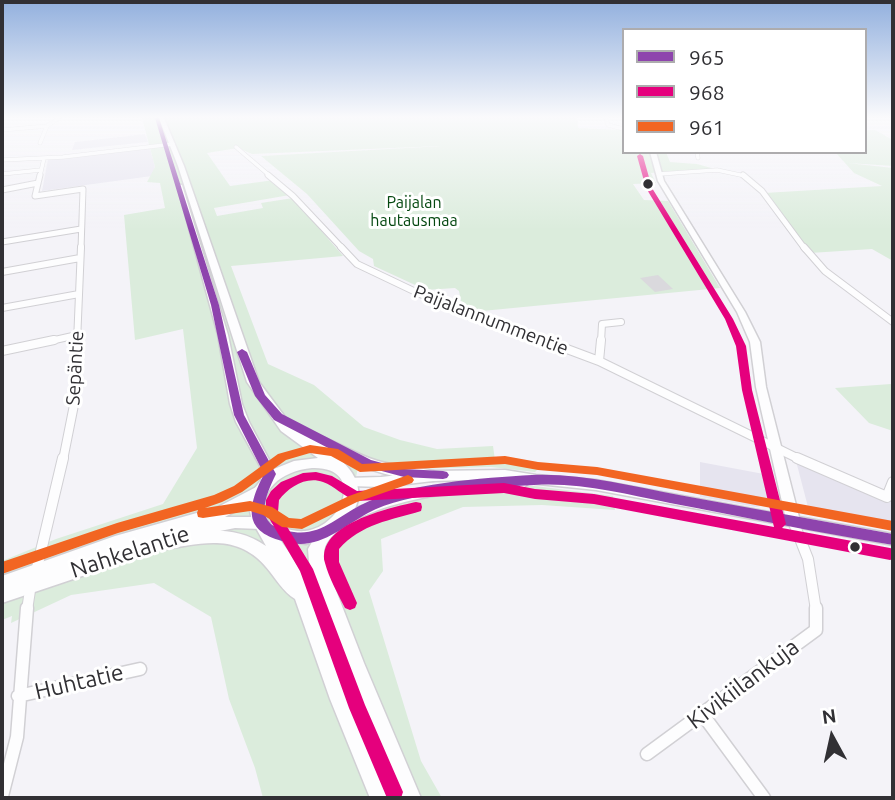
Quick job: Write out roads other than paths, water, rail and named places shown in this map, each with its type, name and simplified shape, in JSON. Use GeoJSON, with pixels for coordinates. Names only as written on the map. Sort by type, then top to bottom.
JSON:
{"type":"FeatureCollection","features":[{"type":"Feature","properties":{"kind":"main road"},"geometry":{"type":"LineString","coordinates":[[172,155],[215,305],[236,404],[243,425],[267,464],[270,474],[256,504],[262,525],[286,561],[301,595],[335,688],[381,798]]}},
{"type":"Feature","properties":{"kind":"main road"},"geometry":{"type":"LineString","coordinates":[[173,155],[248,372],[260,394],[286,428],[324,453],[346,475],[351,502],[316,549],[317,562],[410,798]]}},
{"type":"Feature","properties":{"kind":"main road"},"geometry":{"type":"LineString","coordinates":[[278,417],[330,448],[371,465],[402,473],[433,475]]}},
{"type":"Feature","properties":{"kind":"main road"},"geometry":{"type":"LineString","coordinates":[[265,486],[282,470],[301,464],[327,463],[346,475]]}},
{"type":"Feature","properties":{"kind":"main road","name":"Nahkelantie"},"geometry":{"type":"LineString","coordinates":[[2,595],[115,543],[223,512],[265,486]]}},
{"type":"Feature","properties":{"kind":"main road","name":"Nahkelantie"},"geometry":{"type":"LineString","coordinates":[[2,583],[34,578],[223,523],[245,520],[262,525]]}},
{"type":"Feature","properties":{"kind":"main road"},"geometry":{"type":"LineString","coordinates":[[262,525],[278,536],[296,540],[314,537],[332,526]]}},
{"type":"Feature","properties":{"kind":"main road"},"geometry":{"type":"LineString","coordinates":[[160,543],[215,536],[246,541],[262,552],[301,595]]}},
{"type":"Feature","properties":{"kind":"street"},"geometry":{"type":"LineString","coordinates":[[2,160],[70,155]]}},
{"type":"Feature","properties":{"kind":"street","name":"Paijalannummentie"},"geometry":{"type":"LineString","coordinates":[[246,155],[293,196],[357,264],[420,294],[599,361],[777,449],[887,497],[893,482]]}},
{"type":"Feature","properties":{"kind":"street"},"geometry":{"type":"LineString","coordinates":[[654,155],[671,201],[741,312],[755,341],[761,387],[793,521]]}},
{"type":"Feature","properties":{"kind":"street"},"geometry":{"type":"LineString","coordinates":[[2,190],[38,183],[44,158]]}},
{"type":"Feature","properties":{"kind":"street"},"geometry":{"type":"LineString","coordinates":[[2,174],[41,170]]}},
{"type":"Feature","properties":{"kind":"street"},"geometry":{"type":"LineString","coordinates":[[659,174],[717,170],[742,174],[762,191],[811,256],[893,322]]}},
{"type":"Feature","properties":{"kind":"street","name":"Sepäntie"},"geometry":{"type":"LineString","coordinates":[[34,578],[77,390],[83,189],[36,196],[38,183]]}},
{"type":"Feature","properties":{"kind":"street"},"geometry":{"type":"LineString","coordinates":[[2,242],[81,229]]}},
{"type":"Feature","properties":{"kind":"street"},"geometry":{"type":"LineString","coordinates":[[2,272],[80,258]]}},
{"type":"Feature","properties":{"kind":"street"},"geometry":{"type":"LineString","coordinates":[[2,309],[79,294]]}},
{"type":"Feature","properties":{"kind":"street"},"geometry":{"type":"LineString","coordinates":[[599,361],[602,324],[621,322]]}},
{"type":"Feature","properties":{"kind":"street"},"geometry":{"type":"LineString","coordinates":[[2,351],[77,335]]}},
{"type":"Feature","properties":{"kind":"street"},"geometry":{"type":"LineString","coordinates":[[346,475],[382,482],[433,475],[505,474],[536,480],[596,485],[893,540]]}},
{"type":"Feature","properties":{"kind":"street"},"geometry":{"type":"LineString","coordinates":[[332,526],[372,505],[412,493],[536,480]]}},
{"type":"Feature","properties":{"kind":"street","name":"Kivikiilankuja"},"geometry":{"type":"LineString","coordinates":[[647,754],[816,630],[816,611],[803,538],[793,521]]}},
{"type":"Feature","properties":{"kind":"street","name":"Huhtatie"},"geometry":{"type":"LineString","coordinates":[[3,788],[17,737],[18,696],[34,578]]}},
{"type":"Feature","properties":{"kind":"street","name":"Huhtatie"},"geometry":{"type":"LineString","coordinates":[[18,696],[140,669]]}},
{"type":"Feature","properties":{"kind":"street"},"geometry":{"type":"LineString","coordinates":[[703,715],[764,798]]}},
{"type":"Feature","properties":{"kind":"park label","name":"Paijalan hautausmaa"},"geometry":{"type":"Point","coordinates":[414,212]}}]}
